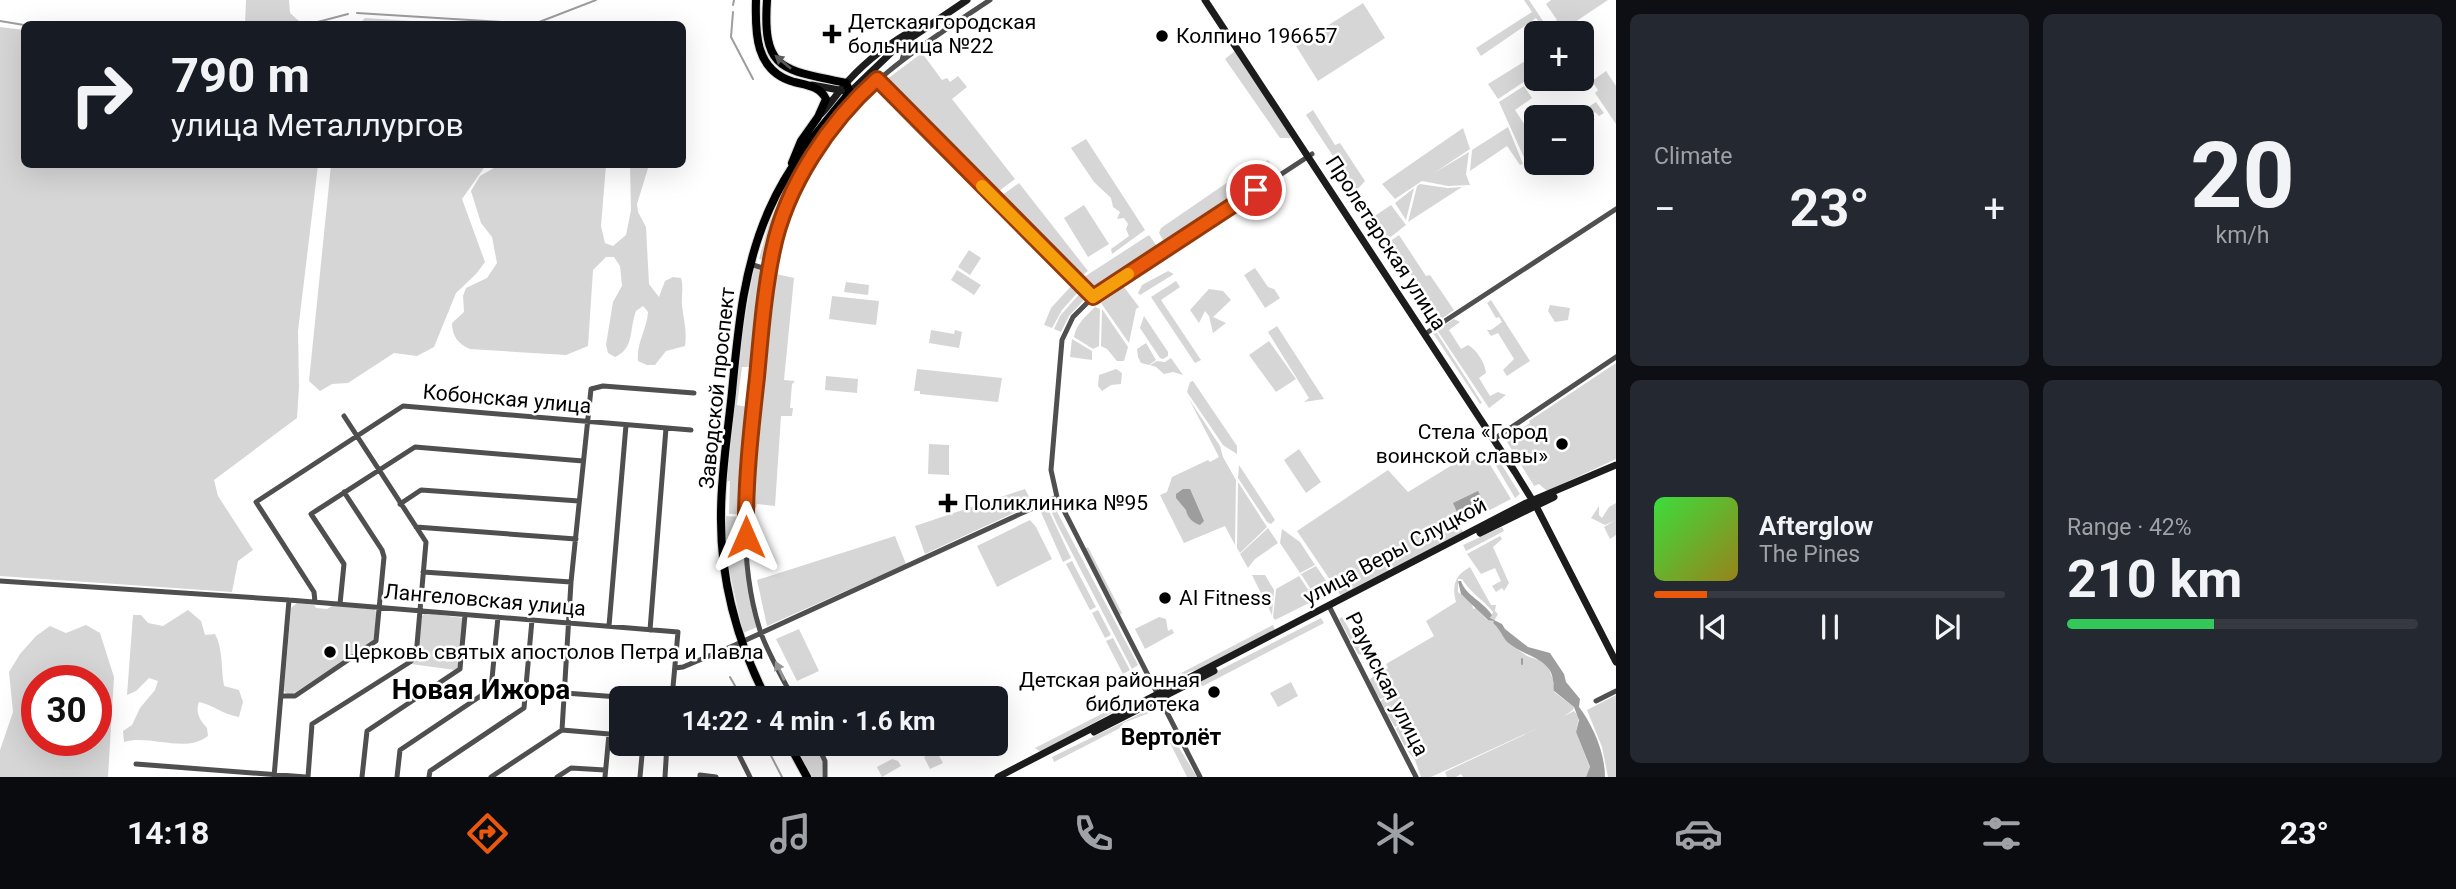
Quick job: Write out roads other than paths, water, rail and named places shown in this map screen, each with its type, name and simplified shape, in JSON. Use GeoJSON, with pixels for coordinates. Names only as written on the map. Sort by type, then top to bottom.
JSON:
{"type":"FeatureCollection","features":[{"type":"Feature","properties":{"kind":"main road"},"geometry":{"type":"LineString","coordinates":[[756,0],[756,42],[764,59],[779,75],[820,90],[825,97],[825,105],[818,117]]}},
{"type":"Feature","properties":{"kind":"main road"},"geometry":{"type":"LineString","coordinates":[[767,0],[767,43],[779,62],[796,72],[846,88]]}},
{"type":"Feature","properties":{"kind":"main road","name":"Заводской проспект"},"geometry":{"type":"LineString","coordinates":[[761,686],[741,641],[724,564],[721,514],[737,337],[750,264],[768,212],[801,141],[818,117],[877,52],[959,0]]}},
{"type":"Feature","properties":{"kind":"main road","name":"Заводской проспект"},"geometry":{"type":"LineString","coordinates":[[791,167],[846,88],[908,39],[967,0]]}},
{"type":"Feature","properties":{"kind":"main road","name":"Пролетарская улица"},"geometry":{"type":"LineString","coordinates":[[1205,0],[1496,438],[1534,502],[1616,662]]}},
{"type":"Feature","properties":{"kind":"main road","name":"Пролетарская улица"},"geometry":{"type":"LineString","coordinates":[[1211,0],[1310,156],[1496,438]]}},
{"type":"Feature","properties":{"kind":"main road"},"geometry":{"type":"LineString","coordinates":[[808,85],[846,88]]}},
{"type":"Feature","properties":{"kind":"main road","name":"улица Веры Слуцкой"},"geometry":{"type":"LineString","coordinates":[[1007,777],[1534,502],[1616,465]]}},
{"type":"Feature","properties":{"kind":"main road","name":"улица Веры Слуцкой"},"geometry":{"type":"LineString","coordinates":[[998,777],[1158,697]]}},
{"type":"Feature","properties":{"kind":"main road"},"geometry":{"type":"LineString","coordinates":[[796,756],[807,777]]}},
{"type":"Feature","properties":{"kind":"street"},"geometry":{"type":"LineString","coordinates":[[787,686],[761,632],[750,579],[746,516],[760,342],[775,239],[800,180],[827,136],[850,107],[877,79],[990,0]]}},
{"type":"Feature","properties":{"kind":"street"},"geometry":{"type":"LineString","coordinates":[[902,60],[908,39]]}},
{"type":"Feature","properties":{"kind":"street"},"geometry":{"type":"LineString","coordinates":[[877,79],[1093,297]]}},
{"type":"Feature","properties":{"kind":"street"},"geometry":{"type":"LineString","coordinates":[[809,144],[827,136]]}},
{"type":"Feature","properties":{"kind":"street"},"geometry":{"type":"LineString","coordinates":[[1200,777],[1057,497],[1051,470],[1062,340],[1073,317],[1093,297],[1310,156]]}},
{"type":"Feature","properties":{"kind":"street"},"geometry":{"type":"LineString","coordinates":[[1428,332],[1616,209]]}},
{"type":"Feature","properties":{"kind":"street"},"geometry":{"type":"LineString","coordinates":[[750,264],[769,270]]}},
{"type":"Feature","properties":{"kind":"street"},"geometry":{"type":"LineString","coordinates":[[1496,438],[1616,357]]}},
{"type":"Feature","properties":{"kind":"street"},"geometry":{"type":"LineString","coordinates":[[562,730],[571,582],[591,389],[603,386],[694,393]]}},
{"type":"Feature","properties":{"kind":"street","name":"Кобонская улица"},"geometry":{"type":"LineString","coordinates":[[314,602],[314,592],[256,502],[403,406],[691,430]]}},
{"type":"Feature","properties":{"kind":"street"},"geometry":{"type":"LineString","coordinates":[[136,765],[307,777],[312,724],[416,656],[426,542],[344,416]]}},
{"type":"Feature","properties":{"kind":"street"},"geometry":{"type":"LineString","coordinates":[[609,626],[626,425]]}},
{"type":"Feature","properties":{"kind":"street"},"geometry":{"type":"LineString","coordinates":[[650,630],[666,428]]}},
{"type":"Feature","properties":{"kind":"street"},"geometry":{"type":"LineString","coordinates":[[340,604],[344,564],[311,514],[415,447],[583,461]]}},
{"type":"Feature","properties":{"kind":"street"},"geometry":{"type":"LineString","coordinates":[[400,504],[421,490],[579,501]]}},
{"type":"Feature","properties":{"kind":"street"},"geometry":{"type":"LineString","coordinates":[[281,696],[295,696],[376,640],[384,557],[344,492]]}},
{"type":"Feature","properties":{"kind":"street"},"geometry":{"type":"LineString","coordinates":[[673,686],[675,668],[683,667],[1057,497]]}},
{"type":"Feature","properties":{"kind":"street"},"geometry":{"type":"LineString","coordinates":[[416,527],[576,539]]}},
{"type":"Feature","properties":{"kind":"street"},"geometry":{"type":"LineString","coordinates":[[423,572],[571,582]]}},
{"type":"Feature","properties":{"kind":"street","name":"Лангеловская улица"},"geometry":{"type":"LineString","coordinates":[[0,581],[289,600],[678,632],[675,668]]}},
{"type":"Feature","properties":{"kind":"street"},"geometry":{"type":"LineString","coordinates":[[274,776],[289,600]]}},
{"type":"Feature","properties":{"kind":"street","name":"Раумская улица"},"geometry":{"type":"LineString","coordinates":[[1330,608],[1416,777]]}},
{"type":"Feature","properties":{"kind":"street"},"geometry":{"type":"LineString","coordinates":[[362,777],[367,731],[460,669],[465,615]]}},
{"type":"Feature","properties":{"kind":"street"},"geometry":{"type":"LineString","coordinates":[[397,777],[400,750],[491,690],[498,617]]}},
{"type":"Feature","properties":{"kind":"street"},"geometry":{"type":"LineString","coordinates":[[429,777],[430,771],[524,708],[532,620]]}},
{"type":"Feature","properties":{"kind":"street"},"geometry":{"type":"LineString","coordinates":[[1596,701],[1616,691]]}},
{"type":"Feature","properties":{"kind":"street"},"geometry":{"type":"LineString","coordinates":[[565,693],[609,696]]}},
{"type":"Feature","properties":{"kind":"street"},"geometry":{"type":"LineString","coordinates":[[491,777],[562,730],[609,734],[605,773],[571,768],[557,777]]}},
{"type":"Feature","properties":{"kind":"street"},"geometry":{"type":"LineString","coordinates":[[640,777],[642,756]]}},
{"type":"Feature","properties":{"kind":"street"},"geometry":{"type":"LineString","coordinates":[[665,777],[666,756]]}},
{"type":"Feature","properties":{"kind":"street"},"geometry":{"type":"LineString","coordinates":[[740,756],[750,777]]}},
{"type":"Feature","properties":{"kind":"street"},"geometry":{"type":"LineString","coordinates":[[823,756],[825,777]]}},
{"type":"Feature","properties":{"kind":"street"},"geometry":{"type":"LineString","coordinates":[[570,777],[571,768]]}},
{"type":"Feature","properties":{"kind":"street"},"geometry":{"type":"LineString","coordinates":[[700,777],[716,777]]}},
{"type":"Feature","properties":{"kind":"waterway"},"geometry":{"type":"LineString","coordinates":[[542,21],[596,0]]}},
{"type":"Feature","properties":{"kind":"waterway"},"geometry":{"type":"LineString","coordinates":[[733,5],[734,0]]}},
{"type":"Feature","properties":{"kind":"waterway"},"geometry":{"type":"LineString","coordinates":[[733,12],[731,37],[753,79]]}},
{"type":"Feature","properties":{"kind":"waterway"},"geometry":{"type":"LineString","coordinates":[[357,13],[486,21]]}},
{"type":"Feature","properties":{"kind":"waterway"},"geometry":{"type":"LineString","coordinates":[[321,21],[348,14]]}},
{"type":"Feature","properties":{"kind":"waterway"},"geometry":{"type":"LineString","coordinates":[[0,21],[21,24]]}},
{"type":"Feature","properties":{"kind":"waterway"},"geometry":{"type":"LineString","coordinates":[[1522,659],[1522,664]]}},
{"type":"Feature","properties":{"kind":"waterway"},"geometry":{"type":"LineString","coordinates":[[730,677],[735,686]]}},
{"type":"Feature","properties":{"kind":"waterway"},"geometry":{"type":"LineString","coordinates":[[771,756],[782,777]]}},
{"type":"Feature","properties":{"kind":"place","name":"Детская городская больница №22"},"geometry":{"type":"Point","coordinates":[832,34]}},
{"type":"Feature","properties":{"kind":"place","name":"Колпино 196657"},"geometry":{"type":"Point","coordinates":[1162,36]}},
{"type":"Feature","properties":{"kind":"place","name":"Стела «Город воинской славы»"},"geometry":{"type":"Point","coordinates":[1562,444]}},
{"type":"Feature","properties":{"kind":"place","name":"Поликлиника №95"},"geometry":{"type":"Point","coordinates":[948,503]}},
{"type":"Feature","properties":{"kind":"place","name":"AI Fitness"},"geometry":{"type":"Point","coordinates":[1165,598]}},
{"type":"Feature","properties":{"kind":"place","name":"Церковь святых апостолов Петра и Павла"},"geometry":{"type":"Point","coordinates":[330,652]}},
{"type":"Feature","properties":{"kind":"place","name":"Детская районная библиотека"},"geometry":{"type":"Point","coordinates":[1214,692]}},
{"type":"Feature","properties":{"kind":"district","name":"Новая Ижора"},"geometry":{"type":"Point","coordinates":[481,689]}},
{"type":"Feature","properties":{"kind":"district","name":"Вертолёт"},"geometry":{"type":"Point","coordinates":[1171,737]}}]}
